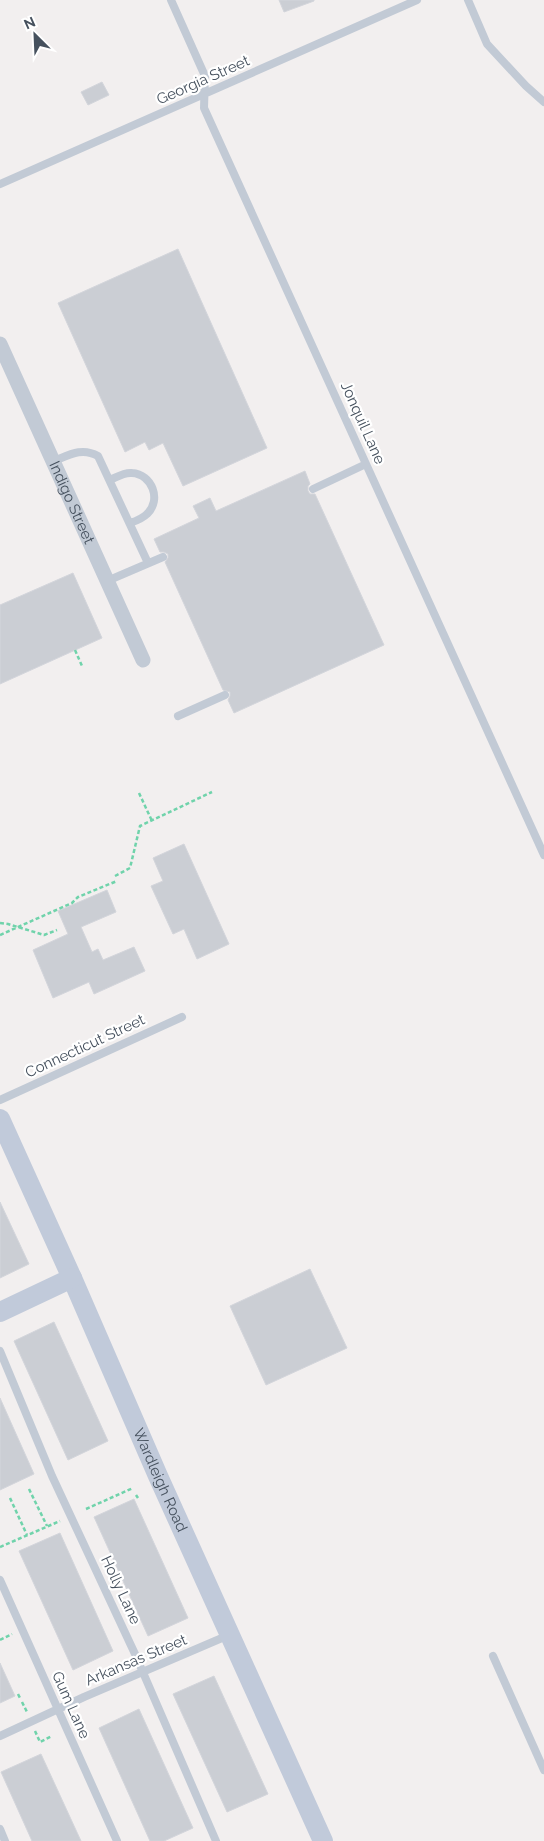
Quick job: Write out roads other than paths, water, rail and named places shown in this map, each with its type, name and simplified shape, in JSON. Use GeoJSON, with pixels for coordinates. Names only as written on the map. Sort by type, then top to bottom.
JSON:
{"type":"FeatureCollection","features":[{"type":"Feature","properties":{"kind":"main road","name":"Wardleigh Road"},"geometry":{"type":"LineString","coordinates":[[0,1119],[229,1635],[323,1841]]}},
{"type":"Feature","properties":{"kind":"main road"},"geometry":{"type":"LineString","coordinates":[[0,1312],[72,1278]]}},
{"type":"Feature","properties":{"kind":"street","name":"Indigo Street"},"geometry":{"type":"LineString","coordinates":[[0,344],[143,660]]}},
{"type":"Feature","properties":{"kind":"lane","name":"Jonquil Lane"},"geometry":{"type":"LineString","coordinates":[[171,0],[205,76],[204,108],[544,856]]}},
{"type":"Feature","properties":{"kind":"lane","name":"Georgia Street"},"geometry":{"type":"LineString","coordinates":[[0,184],[414,0]]}},
{"type":"Feature","properties":{"kind":"lane"},"geometry":{"type":"LineString","coordinates":[[468,0],[487,44],[526,86],[544,102]]}},
{"type":"Feature","properties":{"kind":"lane"},"geometry":{"type":"LineString","coordinates":[[54,461],[73,453],[89,452],[98,456],[148,564]]}},
{"type":"Feature","properties":{"kind":"lane"},"geometry":{"type":"LineString","coordinates":[[313,490],[366,464]]}},
{"type":"Feature","properties":{"kind":"lane"},"geometry":{"type":"LineString","coordinates":[[110,480],[123,474],[137,474],[147,479],[153,489],[154,500],[150,510],[142,518],[130,524]]}},
{"type":"Feature","properties":{"kind":"lane"},"geometry":{"type":"LineString","coordinates":[[107,581],[162,557]]}},
{"type":"Feature","properties":{"kind":"lane"},"geometry":{"type":"LineString","coordinates":[[178,716],[225,694]]}},
{"type":"Feature","properties":{"kind":"lane","name":"Connecticut Street"},"geometry":{"type":"LineString","coordinates":[[0,1100],[182,1017]]}},
{"type":"Feature","properties":{"kind":"lane","name":"Holly Lane"},"geometry":{"type":"LineString","coordinates":[[0,1351],[52,1476],[143,1673],[216,1841]]}},
{"type":"Feature","properties":{"kind":"lane","name":"Gum Lane"},"geometry":{"type":"LineString","coordinates":[[0,1580],[117,1841]]}},
{"type":"Feature","properties":{"kind":"lane","name":"Arkansas Street"},"geometry":{"type":"LineString","coordinates":[[0,1736],[229,1635]]}},
{"type":"Feature","properties":{"kind":"lane"},"geometry":{"type":"LineString","coordinates":[[492,1656],[544,1770]]}},
{"type":"Feature","properties":{"kind":"lane"},"geometry":{"type":"LineString","coordinates":[[0,1829],[5,1841]]}}]}
